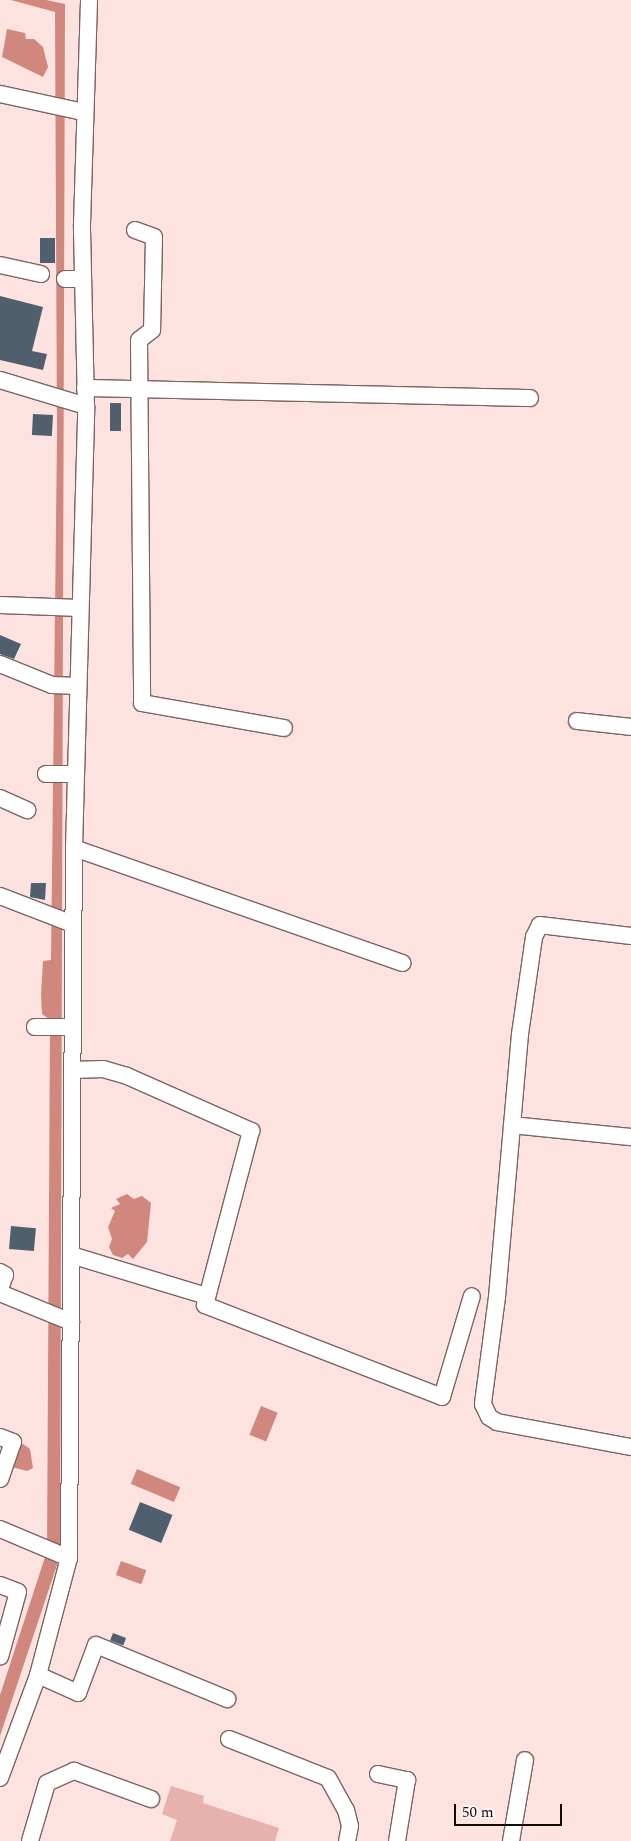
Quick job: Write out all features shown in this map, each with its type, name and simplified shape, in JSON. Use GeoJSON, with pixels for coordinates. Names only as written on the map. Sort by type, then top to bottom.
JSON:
{"type":"FeatureCollection","features":[{"type":"Feature","properties":{"kind":"street"},"geometry":{"type":"LineString","coordinates":[[0,1778],[38,1675],[59,1552],[60,1317],[71,1256],[72,1070],[55,1027],[62,919],[74,848],[59,774],[64,686],[65,607],[86,406],[83,278],[83,112],[89,0]]}},
{"type":"Feature","properties":{"kind":"street"},"geometry":{"type":"LineString","coordinates":[[0,94],[83,112]]}},
{"type":"Feature","properties":{"kind":"street"},"geometry":{"type":"LineString","coordinates":[[135,230],[154,237],[152,330],[139,340],[142,703],[284,728]]}},
{"type":"Feature","properties":{"kind":"street"},"geometry":{"type":"LineString","coordinates":[[0,265],[40,274]]}},
{"type":"Feature","properties":{"kind":"street"},"geometry":{"type":"LineString","coordinates":[[65,279],[83,278]]}},
{"type":"Feature","properties":{"kind":"street"},"geometry":{"type":"LineString","coordinates":[[0,380],[86,406]]}},
{"type":"Feature","properties":{"kind":"street"},"geometry":{"type":"LineString","coordinates":[[85,388],[530,398]]}},
{"type":"Feature","properties":{"kind":"street"},"geometry":{"type":"LineString","coordinates":[[0,605],[65,607]]}},
{"type":"Feature","properties":{"kind":"street"},"geometry":{"type":"LineString","coordinates":[[0,664],[64,686]]}},
{"type":"Feature","properties":{"kind":"street"},"geometry":{"type":"LineString","coordinates":[[577,721],[631,727]]}},
{"type":"Feature","properties":{"kind":"street"},"geometry":{"type":"LineString","coordinates":[[0,798],[27,810]]}},
{"type":"Feature","properties":{"kind":"street"},"geometry":{"type":"LineString","coordinates":[[74,848],[402,963]]}},
{"type":"Feature","properties":{"kind":"street"},"geometry":{"type":"LineString","coordinates":[[0,896],[62,919]]}},
{"type":"Feature","properties":{"kind":"street"},"geometry":{"type":"LineString","coordinates":[[631,936],[540,924],[537,928],[520,1034],[496,1297],[483,1404],[486,1413],[493,1420],[631,1447]]}},
{"type":"Feature","properties":{"kind":"street"},"geometry":{"type":"LineString","coordinates":[[72,1070],[103,1070],[127,1076],[251,1131],[205,1305],[442,1396],[472,1296]]}},
{"type":"Feature","properties":{"kind":"street"},"geometry":{"type":"LineString","coordinates":[[512,1125],[631,1137]]}},
{"type":"Feature","properties":{"kind":"street"},"geometry":{"type":"LineString","coordinates":[[71,1256],[207,1296]]}},
{"type":"Feature","properties":{"kind":"street"},"geometry":{"type":"LineString","coordinates":[[0,1272],[5,1275],[0,1289]]}},
{"type":"Feature","properties":{"kind":"street"},"geometry":{"type":"LineString","coordinates":[[0,1293],[60,1317]]}},
{"type":"Feature","properties":{"kind":"street"},"geometry":{"type":"LineString","coordinates":[[0,1437],[13,1442],[0,1479]]}},
{"type":"Feature","properties":{"kind":"street"},"geometry":{"type":"LineString","coordinates":[[0,1529],[59,1552]]}},
{"type":"Feature","properties":{"kind":"street"},"geometry":{"type":"LineString","coordinates":[[0,1586],[18,1592],[0,1656]]}},
{"type":"Feature","properties":{"kind":"street"},"geometry":{"type":"LineString","coordinates":[[38,1675],[78,1693],[96,1645],[227,1698]]}},
{"type":"Feature","properties":{"kind":"street"},"geometry":{"type":"LineString","coordinates":[[229,1738],[328,1778],[346,1810],[350,1826],[347,1841]]}},
{"type":"Feature","properties":{"kind":"street"},"geometry":{"type":"LineString","coordinates":[[511,1841],[525,1760]]}},
{"type":"Feature","properties":{"kind":"street"},"geometry":{"type":"LineString","coordinates":[[30,1841],[47,1783],[74,1771],[151,1799]]}},
{"type":"Feature","properties":{"kind":"street"},"geometry":{"type":"LineString","coordinates":[[378,1774],[407,1780],[397,1841]]}},
{"type":"Feature","properties":{"kind":"shaded area"},"geometry":{"type":"Polygon","coordinates":[[[11,0],[46,0],[65,4],[60,1556],[0,1736],[0,1695],[47,1551],[50,1027],[49,1019],[42,1014],[41,994],[43,961],[51,960],[57,436],[55,12],[11,0]]]}},
{"type":"Feature","properties":{"kind":"shaded area"},"geometry":{"type":"Polygon","coordinates":[[[7,29],[25,33],[26,39],[34,39],[43,47],[48,67],[43,77],[2,57],[7,29]]]}},
{"type":"Feature","properties":{"kind":"shaded area"},"geometry":{"type":"Polygon","coordinates":[[[127,1194],[134,1199],[142,1196],[151,1203],[147,1242],[133,1259],[128,1254],[122,1258],[113,1255],[109,1247],[112,1239],[108,1227],[115,1211],[111,1208],[120,1204],[116,1199],[127,1194]]]}},
{"type":"Feature","properties":{"kind":"shaded area"},"geometry":{"type":"Polygon","coordinates":[[[261,1406],[278,1413],[266,1441],[249,1435],[261,1406]]]}},
{"type":"Feature","properties":{"kind":"shaded area"},"geometry":{"type":"Polygon","coordinates":[[[17,1444],[23,1444],[30,1449],[33,1468],[27,1471],[8,1466],[17,1444]]]}},
{"type":"Feature","properties":{"kind":"shaded area"},"geometry":{"type":"Polygon","coordinates":[[[137,1469],[180,1487],[174,1502],[131,1484],[137,1469]]]}},
{"type":"Feature","properties":{"kind":"shaded area"},"geometry":{"type":"Polygon","coordinates":[[[121,1561],[146,1570],[141,1584],[116,1575],[121,1561]]]}},
{"type":"Feature","properties":{"kind":"shaded area"},"geometry":{"type":"Polygon","coordinates":[[[171,1786],[204,1796],[203,1803],[279,1828],[275,1841],[170,1841],[177,1820],[162,1814],[171,1786]]]}},
{"type":"Feature","properties":{"kind":"building"},"geometry":{"type":"Polygon","coordinates":[[[40,238],[55,238],[55,263],[40,263],[40,238]]]}},
{"type":"Feature","properties":{"kind":"building"},"geometry":{"type":"Polygon","coordinates":[[[0,296],[43,307],[32,351],[47,354],[43,370],[0,360],[0,296]]]}},
{"type":"Feature","properties":{"kind":"building"},"geometry":{"type":"Polygon","coordinates":[[[110,403],[121,403],[121,431],[110,431],[110,403]]]}},
{"type":"Feature","properties":{"kind":"building"},"geometry":{"type":"Polygon","coordinates":[[[33,414],[53,415],[52,436],[32,435],[33,414]]]}},
{"type":"Feature","properties":{"kind":"building"},"geometry":{"type":"Polygon","coordinates":[[[0,635],[21,644],[14,659],[0,654],[0,635]]]}},
{"type":"Feature","properties":{"kind":"building"},"geometry":{"type":"Polygon","coordinates":[[[31,883],[46,883],[45,900],[30,897],[31,883]]]}},
{"type":"Feature","properties":{"kind":"building"},"geometry":{"type":"Polygon","coordinates":[[[11,1226],[36,1228],[34,1251],[9,1249],[11,1226]]]}},
{"type":"Feature","properties":{"kind":"building"},"geometry":{"type":"Polygon","coordinates":[[[140,1502],[172,1515],[161,1543],[129,1530],[140,1502]]]}},
{"type":"Feature","properties":{"kind":"building"},"geometry":{"type":"Polygon","coordinates":[[[113,1633],[126,1638],[123,1645],[110,1640],[113,1633]]]}}]}
